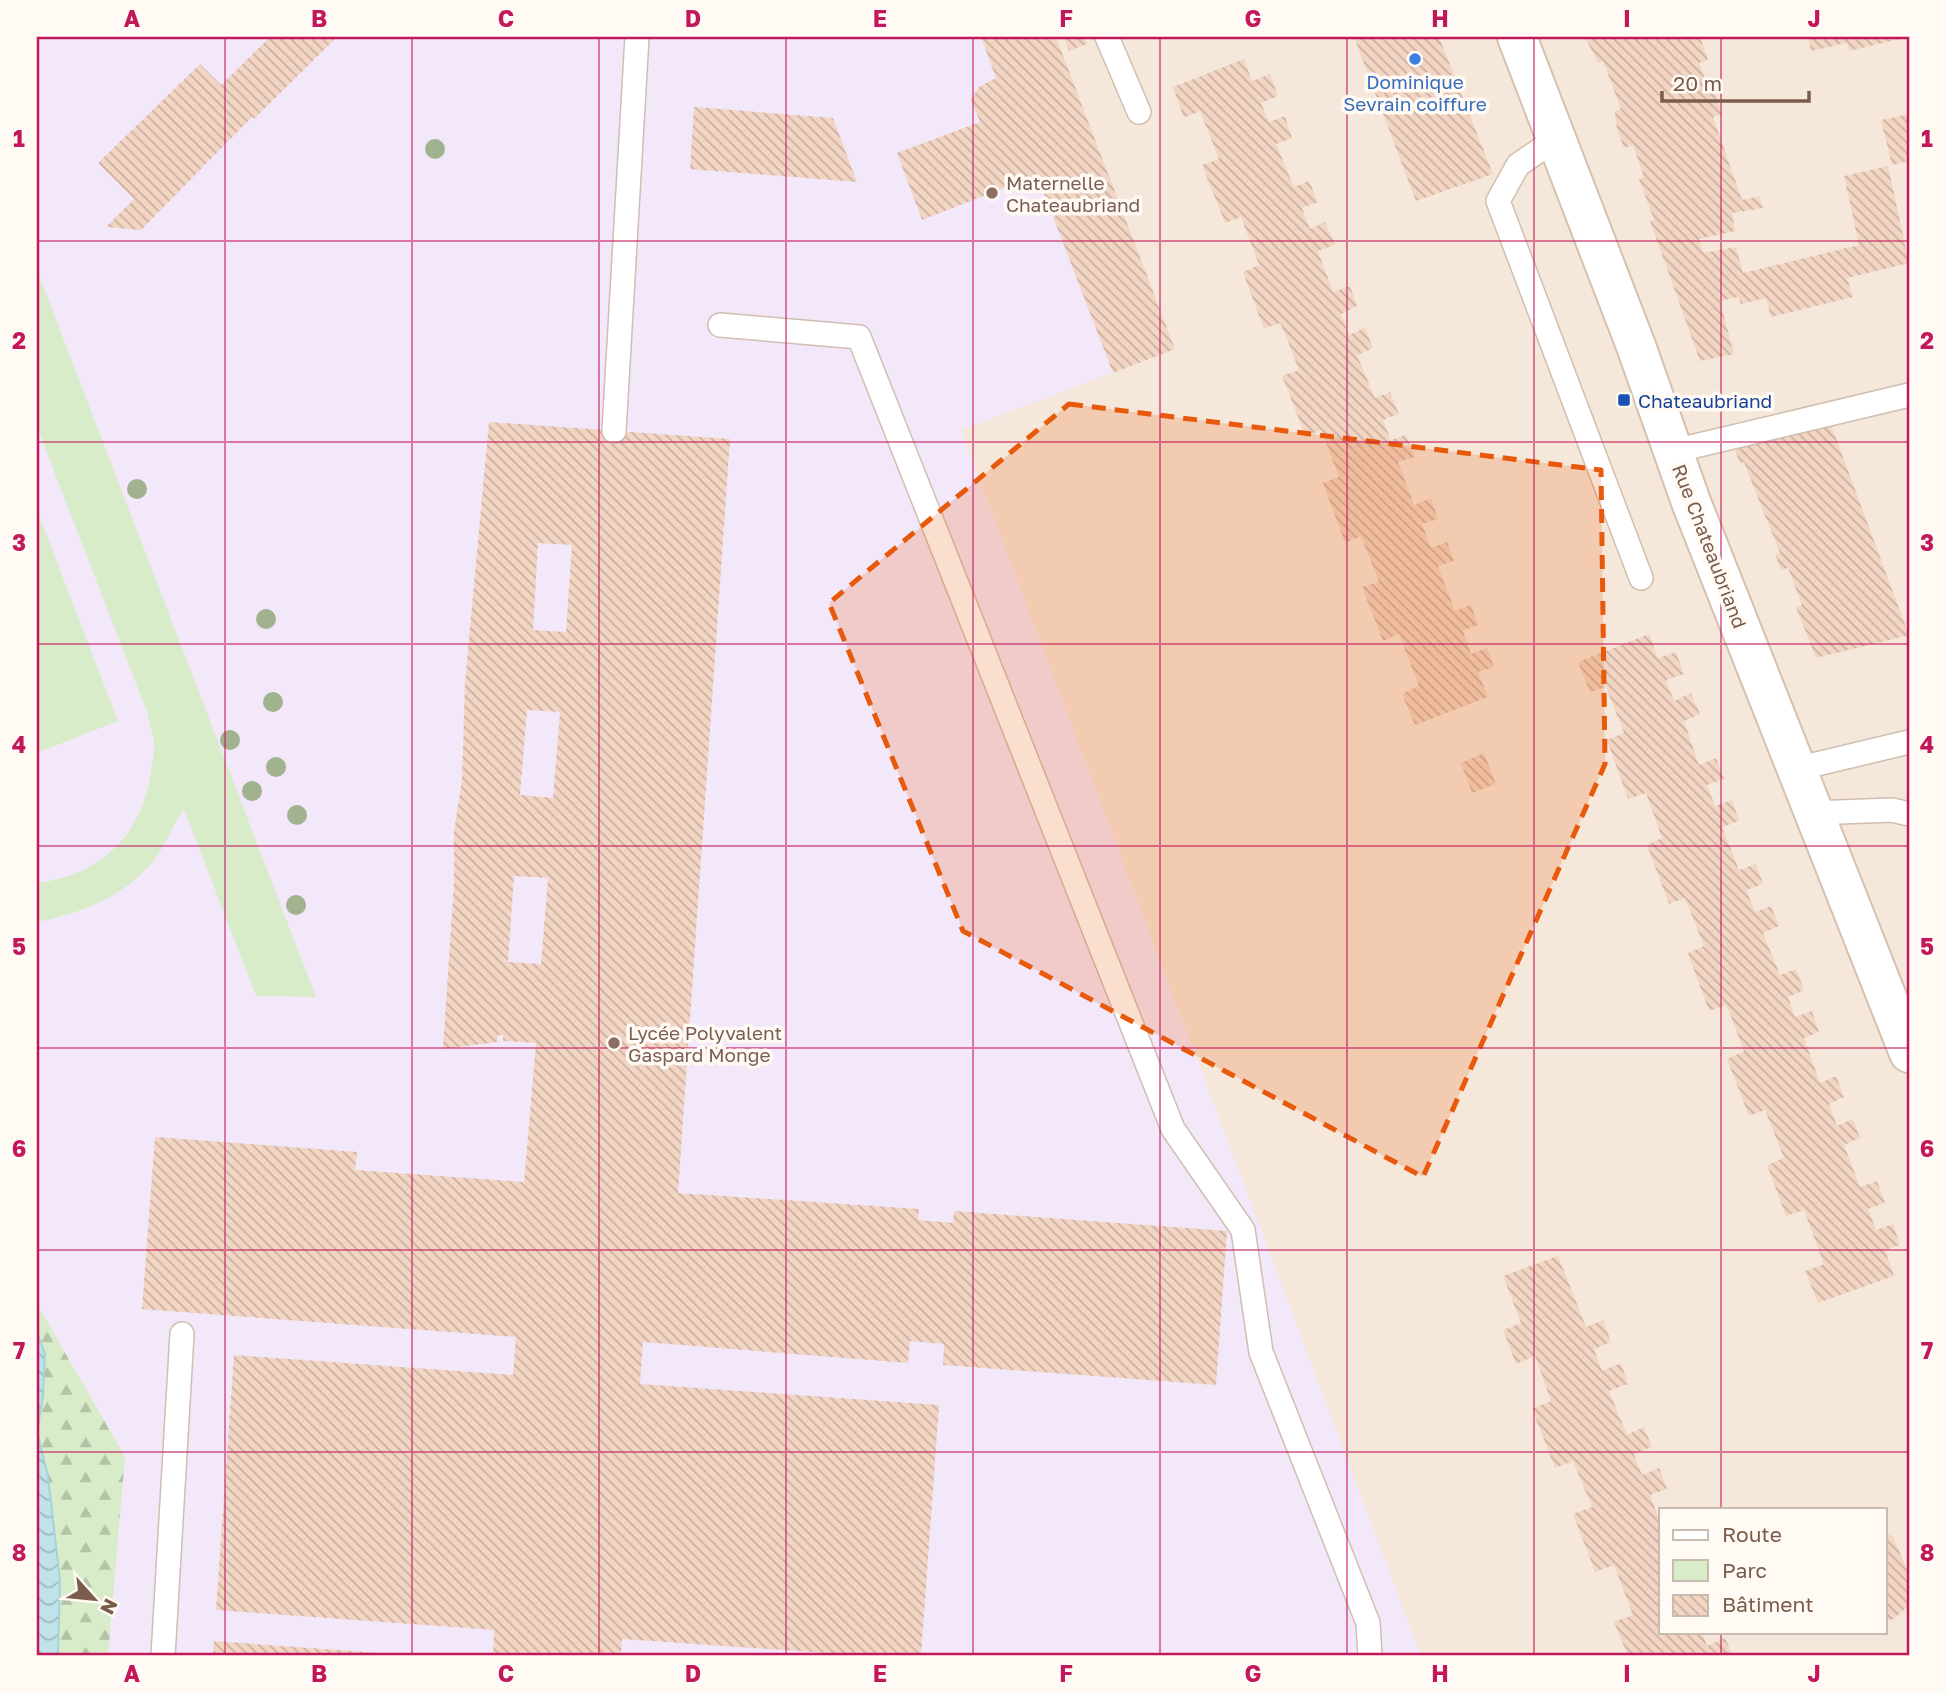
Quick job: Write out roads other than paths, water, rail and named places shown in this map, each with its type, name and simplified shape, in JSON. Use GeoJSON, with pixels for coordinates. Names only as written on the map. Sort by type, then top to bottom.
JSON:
{"type":"FeatureCollection","features":[{"type":"Feature","properties":{"kind":"street","name":"Rue Chateaubriand"},"geometry":{"type":"LineString","coordinates":[[1517,37],[1812,813],[1909,1053]]}},
{"type":"Feature","properties":{"kind":"lane"},"geometry":{"type":"LineString","coordinates":[[614,431],[637,37]]}},
{"type":"Feature","properties":{"kind":"lane"},"geometry":{"type":"LineString","coordinates":[[1107,37],[1139,112]]}},
{"type":"Feature","properties":{"kind":"lane"},"geometry":{"type":"LineString","coordinates":[[1556,139],[1518,165],[1498,201],[1641,578]]}},
{"type":"Feature","properties":{"kind":"lane"},"geometry":{"type":"LineString","coordinates":[[720,325],[859,337],[1173,1129],[1243,1230],[1261,1352],[1368,1623],[1370,1656]]}},
{"type":"Feature","properties":{"kind":"lane"},"geometry":{"type":"LineString","coordinates":[[1674,451],[1909,395]]}},
{"type":"Feature","properties":{"kind":"lane"},"geometry":{"type":"LineString","coordinates":[[1796,769],[1909,742]]}},
{"type":"Feature","properties":{"kind":"lane"},"geometry":{"type":"LineString","coordinates":[[1812,813],[1892,810],[1909,814]]}},
{"type":"Feature","properties":{"kind":"lane"},"geometry":{"type":"LineString","coordinates":[[163,1656],[182,1334]]}},
{"type":"Feature","properties":{"kind":"water"},"geometry":{"type":"Polygon","coordinates":[[[37,1332],[45,1354],[43,1396],[37,1432],[37,1332]]]}},
{"type":"Feature","properties":{"kind":"water"},"geometry":{"type":"Polygon","coordinates":[[[37,1432],[48,1476],[60,1580],[58,1656],[37,1656],[37,1432]]]}},
{"type":"Feature","properties":{"kind":"place","name":"Dominique Sevrain coiffure"},"geometry":{"type":"Point","coordinates":[1415,59]}},
{"type":"Feature","properties":{"kind":"place","name":"Maternelle Chateaubriand"},"geometry":{"type":"Point","coordinates":[992,193]}},
{"type":"Feature","properties":{"kind":"place","name":"Chateaubriand"},"geometry":{"type":"Point","coordinates":[1624,400]}},
{"type":"Feature","properties":{"kind":"place","name":"Lycée Polyvalent Gaspard Monge"},"geometry":{"type":"Point","coordinates":[614,1043]}}]}
